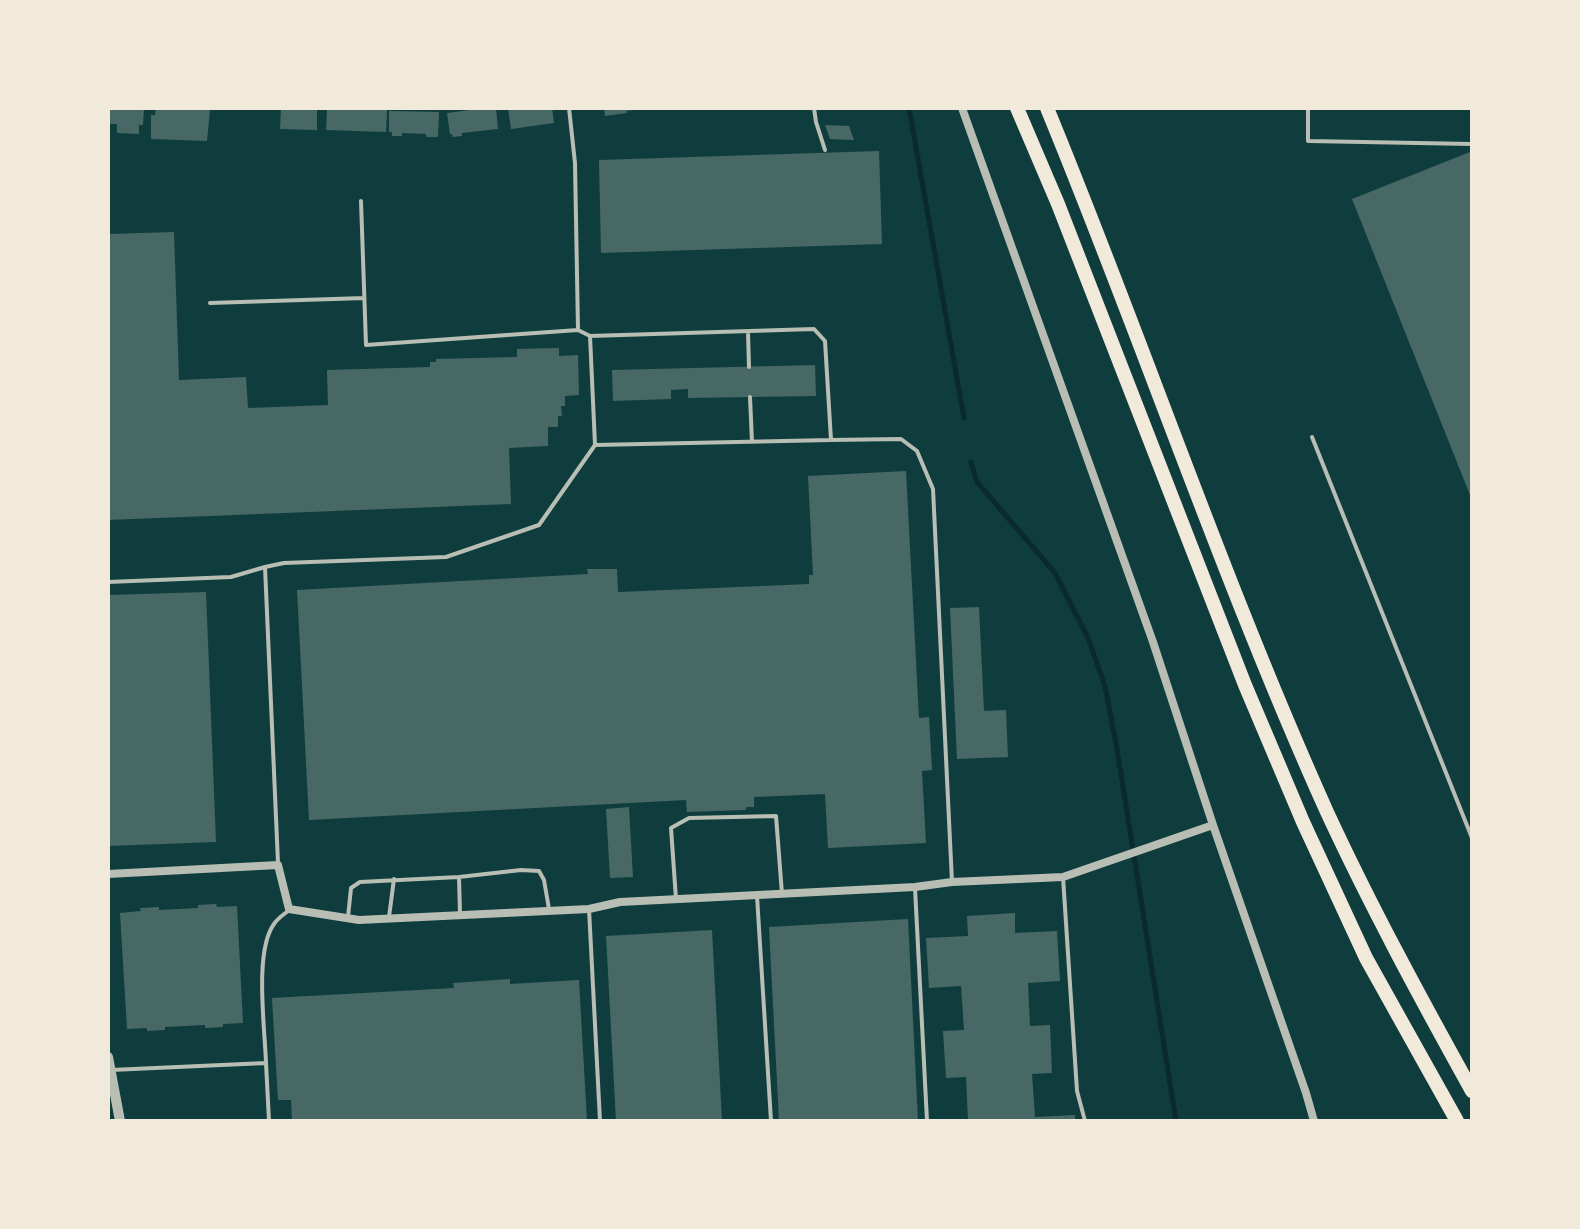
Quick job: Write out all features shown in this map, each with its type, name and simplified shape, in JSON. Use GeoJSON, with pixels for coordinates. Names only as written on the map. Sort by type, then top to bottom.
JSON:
{"type":"FeatureCollection","features":[{"type":"Feature","properties":{"kind":"highway"},"geometry":{"type":"LineString","coordinates":[[1017,108],[1058,204],[1245,685],[1303,822],[1366,958],[1457,1121]]}},
{"type":"Feature","properties":{"kind":"highway"},"geometry":{"type":"LineString","coordinates":[[1047,108],[1269,676],[1328,812],[1395,950],[1472,1091]]}},
{"type":"Feature","properties":{"kind":"street"},"geometry":{"type":"LineString","coordinates":[[962,108],[1153,642],[1314,1121]]}},
{"type":"Feature","properties":{"kind":"street"},"geometry":{"type":"LineString","coordinates":[[108,874],[278,865],[289,909],[348,919],[460,915],[589,909],[620,902],[1063,877],[1213,825]]}},
{"type":"Feature","properties":{"kind":"street"},"geometry":{"type":"LineString","coordinates":[[108,1057],[120,1121]]}},
{"type":"Feature","properties":{"kind":"lane"},"geometry":{"type":"LineString","coordinates":[[569,108],[575,163],[578,330]]}},
{"type":"Feature","properties":{"kind":"lane"},"geometry":{"type":"LineString","coordinates":[[814,108],[825,150]]}},
{"type":"Feature","properties":{"kind":"lane"},"geometry":{"type":"LineString","coordinates":[[1308,108],[1308,141],[1472,144]]}},
{"type":"Feature","properties":{"kind":"lane"},"geometry":{"type":"LineString","coordinates":[[361,201],[366,345],[578,330],[590,336],[814,329],[825,341],[831,440]]}},
{"type":"Feature","properties":{"kind":"lane"},"geometry":{"type":"LineString","coordinates":[[210,303],[364,298]]}},
{"type":"Feature","properties":{"kind":"lane"},"geometry":{"type":"LineString","coordinates":[[748,332],[749,367]]}},
{"type":"Feature","properties":{"kind":"lane"},"geometry":{"type":"LineString","coordinates":[[108,582],[231,577],[284,563],[446,557],[539,525],[595,445],[590,336]]}},
{"type":"Feature","properties":{"kind":"lane"},"geometry":{"type":"LineString","coordinates":[[750,397],[752,442]]}},
{"type":"Feature","properties":{"kind":"lane"},"geometry":{"type":"LineString","coordinates":[[1312,437],[1472,838]]}},
{"type":"Feature","properties":{"kind":"lane"},"geometry":{"type":"LineString","coordinates":[[595,445],[901,439],[917,451],[933,489],[952,882]]}},
{"type":"Feature","properties":{"kind":"lane"},"geometry":{"type":"LineString","coordinates":[[265,567],[278,865]]}},
{"type":"Feature","properties":{"kind":"lane"},"geometry":{"type":"LineString","coordinates":[[676,899],[671,828],[689,818],[776,816],[782,894]]}},
{"type":"Feature","properties":{"kind":"lane"},"geometry":{"type":"LineString","coordinates":[[348,919],[351,888],[360,882],[521,870],[539,871],[544,880],[549,911]]}},
{"type":"Feature","properties":{"kind":"lane"},"geometry":{"type":"LineString","coordinates":[[459,877],[460,915]]}},
{"type":"Feature","properties":{"kind":"lane"},"geometry":{"type":"LineString","coordinates":[[1063,877],[1077,1091],[1085,1121]]}},
{"type":"Feature","properties":{"kind":"lane"},"geometry":{"type":"LineString","coordinates":[[389,918],[394,879]]}},
{"type":"Feature","properties":{"kind":"lane"},"geometry":{"type":"LineString","coordinates":[[915,887],[927,1121]]}},
{"type":"Feature","properties":{"kind":"lane"},"geometry":{"type":"LineString","coordinates":[[757,896],[771,1121]]}},
{"type":"Feature","properties":{"kind":"lane"},"geometry":{"type":"LineString","coordinates":[[269,1121],[262,961],[266,940],[274,923],[289,909]]}},
{"type":"Feature","properties":{"kind":"lane"},"geometry":{"type":"LineString","coordinates":[[589,909],[600,1121]]}},
{"type":"Feature","properties":{"kind":"lane"},"geometry":{"type":"LineString","coordinates":[[111,1071],[266,1063]]}},
{"type":"Feature","properties":{"kind":"building"},"geometry":{"type":"Polygon","coordinates":[[[108,108],[144,108],[139,134],[117,133],[117,124],[108,124],[108,108]]]}},
{"type":"Feature","properties":{"kind":"building"},"geometry":{"type":"Polygon","coordinates":[[[156,108],[210,110],[207,141],[151,139],[151,115],[155,115],[156,108]]]}},
{"type":"Feature","properties":{"kind":"building"},"geometry":{"type":"Polygon","coordinates":[[[281,108],[317,108],[317,130],[280,129],[281,108]]]}},
{"type":"Feature","properties":{"kind":"building"},"geometry":{"type":"Polygon","coordinates":[[[496,108],[498,129],[453,137],[450,134],[447,113],[496,108]]]}},
{"type":"Feature","properties":{"kind":"building"},"geometry":{"type":"Polygon","coordinates":[[[508,108],[552,108],[554,123],[511,129],[508,108]]]}},
{"type":"Feature","properties":{"kind":"building"},"geometry":{"type":"Polygon","coordinates":[[[604,108],[633,108],[633,110],[605,116],[604,108]]]}},
{"type":"Feature","properties":{"kind":"building"},"geometry":{"type":"Polygon","coordinates":[[[327,109],[387,110],[386,132],[326,130],[327,109]]]}},
{"type":"Feature","properties":{"kind":"building"},"geometry":{"type":"Polygon","coordinates":[[[389,111],[439,112],[438,137],[402,133],[402,136],[392,136],[389,132],[389,111]]]}},
{"type":"Feature","properties":{"kind":"building"},"geometry":{"type":"Polygon","coordinates":[[[825,125],[849,126],[854,140],[830,139],[825,125]]]}},
{"type":"Feature","properties":{"kind":"building"},"geometry":{"type":"Polygon","coordinates":[[[879,151],[882,244],[601,253],[599,160],[879,151]]]}},
{"type":"Feature","properties":{"kind":"building"},"geometry":{"type":"Polygon","coordinates":[[[1470,152],[1472,157],[1472,500],[1352,199],[1470,152]]]}},
{"type":"Feature","properties":{"kind":"building"},"geometry":{"type":"Polygon","coordinates":[[[174,232],[179,380],[246,377],[248,408],[328,405],[327,370],[430,367],[430,362],[436,362],[436,359],[517,357],[517,349],[559,348],[559,356],[578,355],[579,395],[565,396],[565,406],[561,406],[562,416],[558,416],[558,427],[548,427],[548,446],[509,448],[511,504],[108,520],[108,234],[174,232]]]}},
{"type":"Feature","properties":{"kind":"building"},"geometry":{"type":"Polygon","coordinates":[[[815,365],[816,396],[688,398],[688,389],[671,390],[671,399],[613,401],[612,370],[815,365]]]}},
{"type":"Feature","properties":{"kind":"building"},"geometry":{"type":"Polygon","coordinates":[[[906,471],[919,718],[929,717],[932,770],[922,771],[926,843],[828,848],[825,794],[754,797],[754,807],[746,807],[746,810],[687,812],[686,800],[309,820],[297,590],[588,574],[587,569],[617,569],[618,592],[809,584],[809,575],[813,575],[808,476],[906,471]]]}},
{"type":"Feature","properties":{"kind":"building"},"geometry":{"type":"Polygon","coordinates":[[[206,592],[216,842],[108,846],[108,595],[206,592]]]}},
{"type":"Feature","properties":{"kind":"building"},"geometry":{"type":"Polygon","coordinates":[[[979,607],[984,711],[1006,710],[1008,757],[957,759],[950,608],[979,607]]]}},
{"type":"Feature","properties":{"kind":"building"},"geometry":{"type":"Polygon","coordinates":[[[629,807],[633,877],[610,878],[606,809],[629,807]]]}},
{"type":"Feature","properties":{"kind":"building"},"geometry":{"type":"Polygon","coordinates":[[[216,904],[217,907],[237,906],[243,1023],[205,1028],[205,1025],[165,1027],[165,1030],[147,1031],[147,1028],[127,1029],[120,913],[141,911],[140,908],[198,908],[198,905],[216,904]]]}},
{"type":"Feature","properties":{"kind":"building"},"geometry":{"type":"Polygon","coordinates":[[[1015,913],[1015,933],[1057,931],[1060,981],[1028,983],[1030,1026],[1050,1025],[1052,1073],[1032,1074],[1035,1117],[1075,1115],[1075,1121],[968,1121],[966,1077],[946,1078],[943,1031],[964,1030],[961,986],[929,988],[926,938],[968,936],[967,916],[1015,913]]]}},
{"type":"Feature","properties":{"kind":"building"},"geometry":{"type":"Polygon","coordinates":[[[908,919],[918,1121],[779,1121],[769,927],[908,919]]]}},
{"type":"Feature","properties":{"kind":"building"},"geometry":{"type":"Polygon","coordinates":[[[712,930],[722,1121],[616,1121],[606,936],[712,930]]]}},
{"type":"Feature","properties":{"kind":"building"},"geometry":{"type":"Polygon","coordinates":[[[510,979],[510,984],[579,980],[587,1121],[292,1121],[291,1100],[278,1100],[272,998],[454,988],[453,983],[510,979]]]}},
{"type":"Feature","properties":{"kind":"waterway"},"geometry":{"type":"LineString","coordinates":[[909,108],[964,418]]}},
{"type":"Feature","properties":{"kind":"waterway"},"geometry":{"type":"LineString","coordinates":[[971,462],[977,482],[1055,573],[1088,638],[1105,686],[1176,1121]]}}]}
